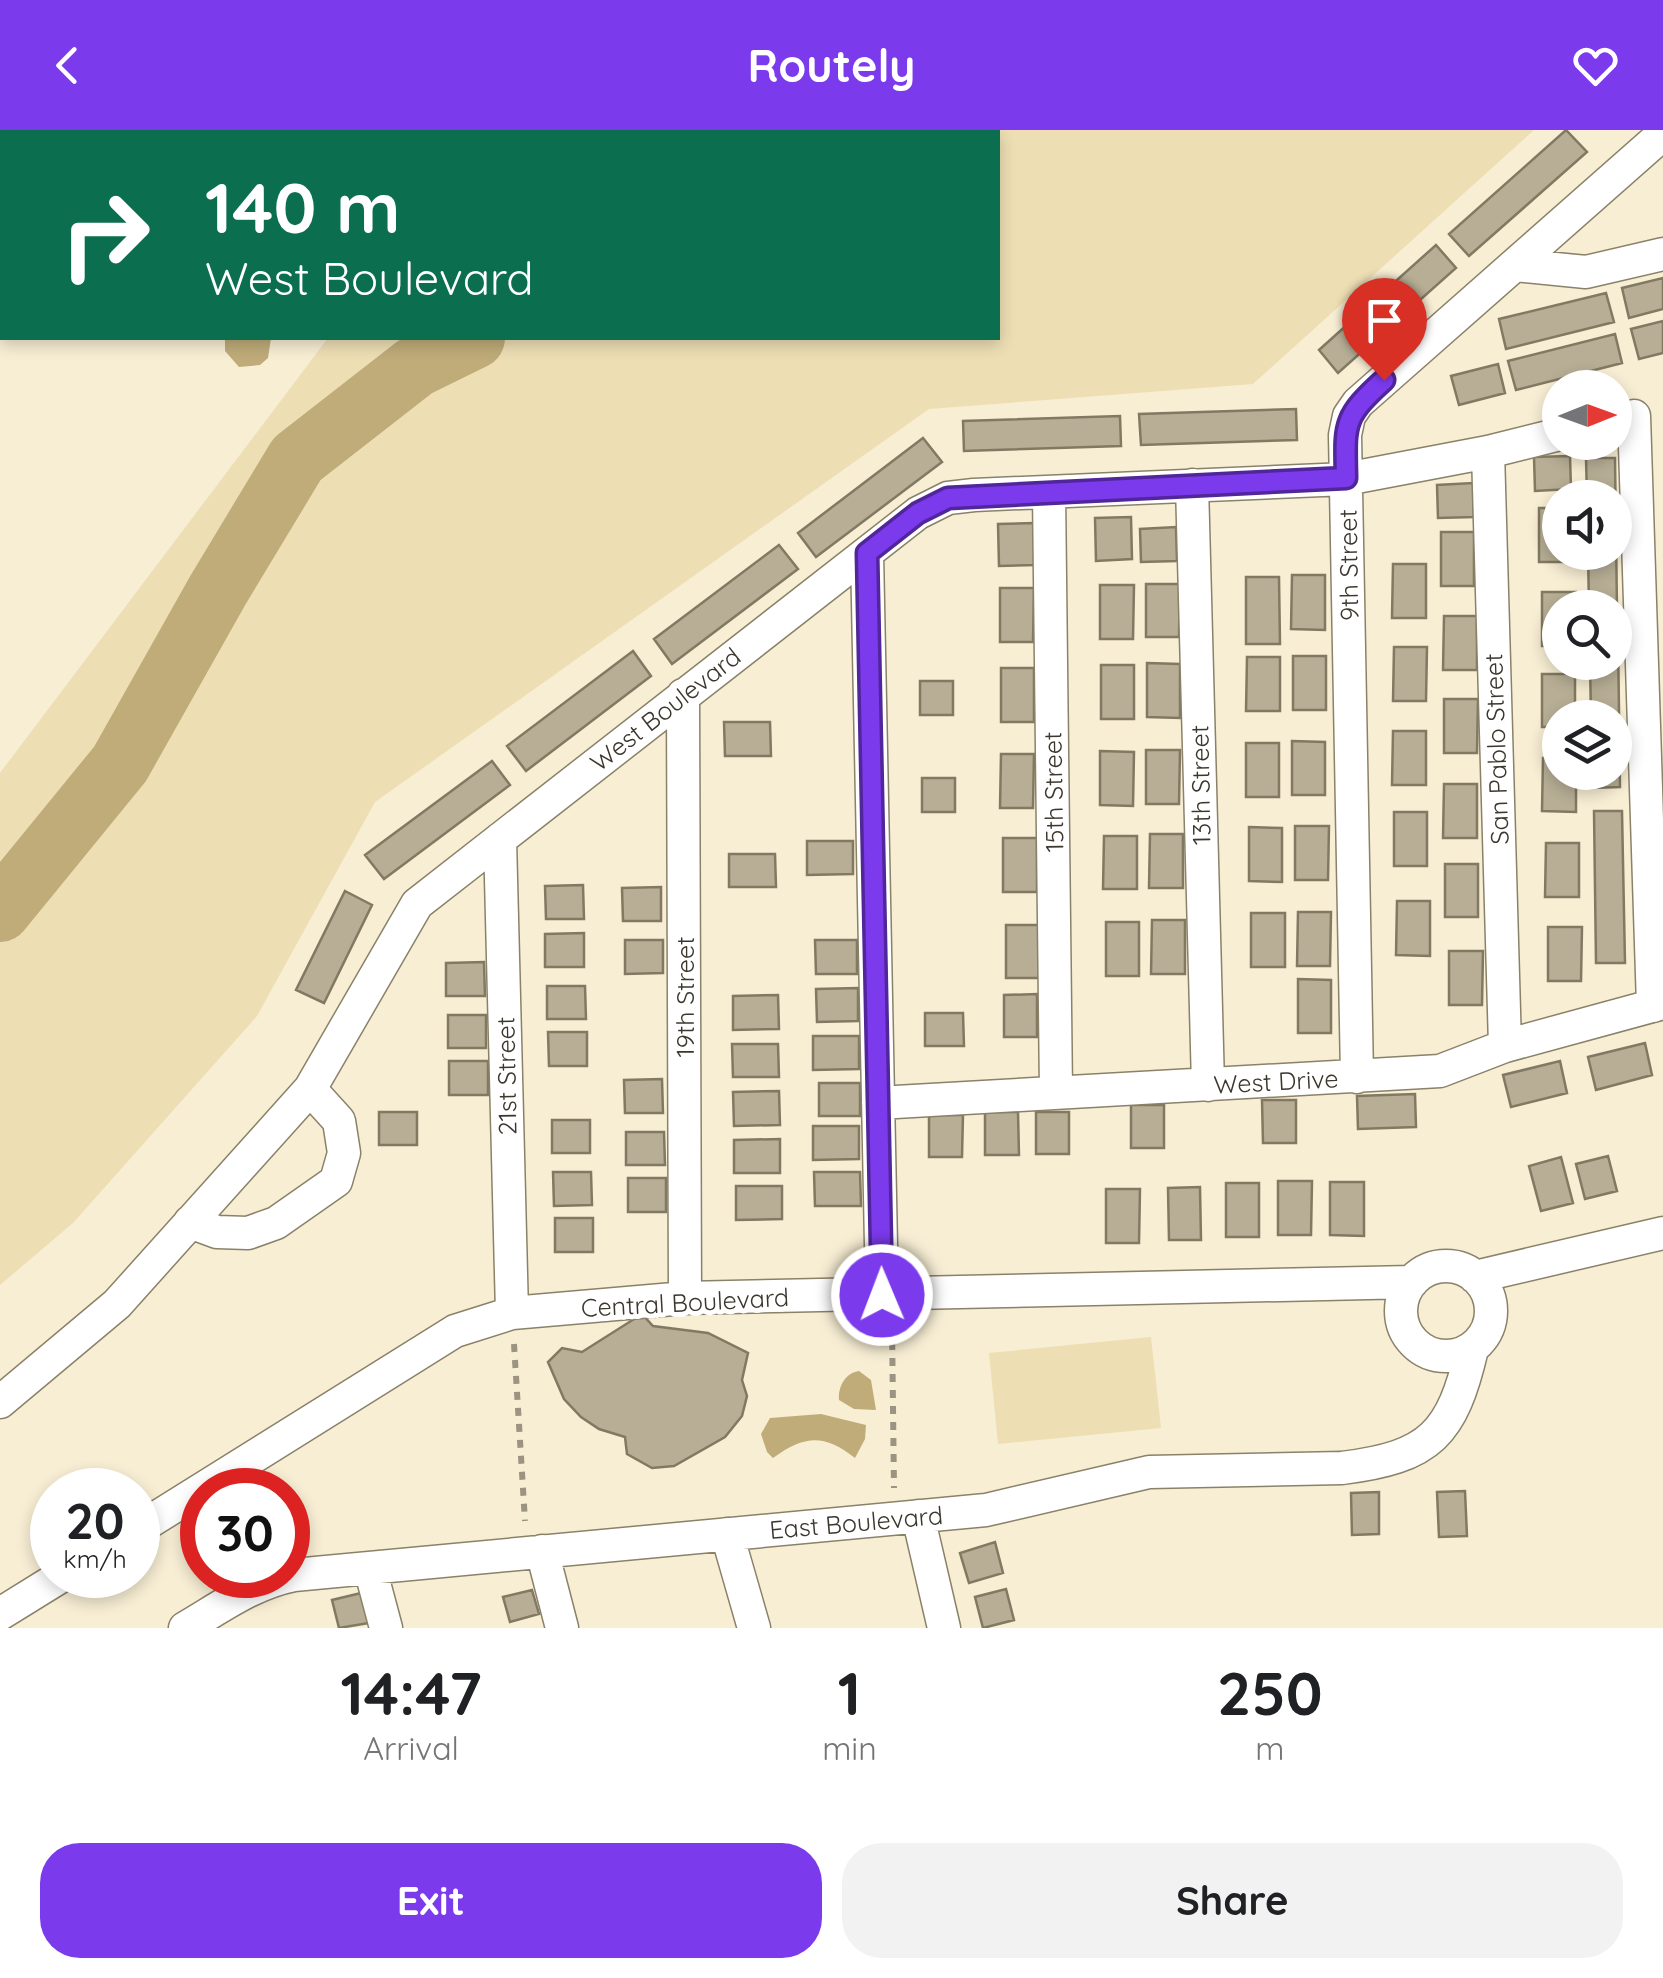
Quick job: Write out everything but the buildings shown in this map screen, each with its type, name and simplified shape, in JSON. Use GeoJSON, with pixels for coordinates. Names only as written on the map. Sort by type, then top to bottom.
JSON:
{"type":"FeatureCollection","features":[{"type":"Feature","properties":{"kind":"street","name":"9th Street"},"geometry":{"type":"LineString","coordinates":[[1358,1077],[1345,435],[1350,416],[1358,404],[1663,134]]}},
{"type":"Feature","properties":{"kind":"street"},"geometry":{"type":"LineString","coordinates":[[1516,264],[1586,272],[1663,254]]}},
{"type":"Feature","properties":{"kind":"street"},"geometry":{"type":"LineString","coordinates":[[1637,415],[1658,1005]]}},
{"type":"Feature","properties":{"kind":"street","name":"West Boulevard"},"geometry":{"type":"LineString","coordinates":[[0,1402],[117,1304],[310,1089],[417,904],[918,513],[948,498],[1346,478],[1542,438]]}},
{"type":"Feature","properties":{"kind":"street","name":"San Pablo Street"},"geometry":{"type":"LineString","coordinates":[[1488,452],[1504,1046]]}},
{"type":"Feature","properties":{"kind":"street","name":"13th Street"},"geometry":{"type":"LineString","coordinates":[[1192,485],[1208,1085]]}},
{"type":"Feature","properties":{"kind":"street","name":"15th Street"},"geometry":{"type":"LineString","coordinates":[[1049,492],[1056,1093]]}},
{"type":"Feature","properties":{"kind":"street"},"geometry":{"type":"LineString","coordinates":[[867,553],[878,1102],[887,1295]]}},
{"type":"Feature","properties":{"kind":"street","name":"19th Street"},"geometry":{"type":"LineString","coordinates":[[683,696],[686,1298]]}},
{"type":"Feature","properties":{"kind":"street","name":"21st Street"},"geometry":{"type":"LineString","coordinates":[[500,839],[512,1313]]}},
{"type":"Feature","properties":{"kind":"street","name":"West Drive"},"geometry":{"type":"LineString","coordinates":[[878,1102],[1440,1071],[1504,1046],[1658,1005]]}},
{"type":"Feature","properties":{"kind":"street"},"geometry":{"type":"LineString","coordinates":[[190,1222],[217,1232],[248,1233],[276,1223],[336,1181],[344,1153],[339,1121],[310,1089]]}},
{"type":"Feature","properties":{"kind":"street"},"geometry":{"type":"LineString","coordinates":[[1482,1288],[1552,1260],[1663,1233]]}},
{"type":"Feature","properties":{"kind":"street"},"geometry":{"type":"LineString","coordinates":[[1449,1266],[1463,1269],[1482,1288],[1488,1327],[1472,1348],[1444,1356],[1418,1347],[1402,1322],[1404,1294],[1422,1272],[1449,1266]]}},
{"type":"Feature","properties":{"kind":"street","name":"Central Boulevard"},"geometry":{"type":"LineString","coordinates":[[160,1514],[455,1331],[512,1313],[686,1298],[1412,1282]]}},
{"type":"Feature","properties":{"kind":"street","name":"East Boulevard"},"geometry":{"type":"LineString","coordinates":[[198,1625],[269,1580],[986,1510],[1148,1472],[1342,1468],[1405,1455],[1438,1433],[1461,1396],[1472,1348]]}},
{"type":"Feature","properties":{"kind":"street"},"geometry":{"type":"LineString","coordinates":[[906,1517],[944,1628]]}},
{"type":"Feature","properties":{"kind":"street"},"geometry":{"type":"LineString","coordinates":[[728,1534],[754,1628]]}},
{"type":"Feature","properties":{"kind":"street"},"geometry":{"type":"LineString","coordinates":[[534,1552],[562,1628]]}},
{"type":"Feature","properties":{"kind":"street"},"geometry":{"type":"LineString","coordinates":[[370,1568],[386,1628]]}},
{"type":"Feature","properties":{"kind":"street"},"geometry":{"type":"LineString","coordinates":[[0,1614],[30,1595]]}},
{"type":"Feature","properties":{"kind":"street"},"geometry":{"type":"LineString","coordinates":[[0,1624],[20,1628]]}},
{"type":"Feature","properties":{"kind":"path"},"geometry":{"type":"LineString","coordinates":[[887,1295],[906,1517]]}},
{"type":"Feature","properties":{"kind":"path"},"geometry":{"type":"LineString","coordinates":[[512,1313],[534,1552]]}},
{"type":"Feature","properties":{"kind":"shaded area"},"geometry":{"type":"Polygon","coordinates":[[[1000,130],[1534,130],[1253,384],[929,409],[375,802],[257,1016],[73,1223],[0,1285],[0,773],[326,340],[1000,340],[1000,130]]]}},
{"type":"Feature","properties":{"kind":"shaded area"},"geometry":{"type":"Polygon","coordinates":[[[225,340],[271,340],[268,358],[260,365],[239,367],[225,351],[225,340]]]}},
{"type":"Feature","properties":{"kind":"shaded area"},"geometry":{"type":"Polygon","coordinates":[[[1151,1337],[1161,1428],[998,1444],[989,1353],[1151,1337]]]}},
{"type":"Feature","properties":{"kind":"shaded area"},"geometry":{"type":"Polygon","coordinates":[[[859,1371],[871,1380],[876,1410],[854,1409],[839,1400],[843,1381],[859,1371]]]}},
{"type":"Feature","properties":{"kind":"shaded area"},"geometry":{"type":"Polygon","coordinates":[[[821,1414],[866,1425],[865,1439],[855,1458],[833,1444],[814,1440],[794,1445],[773,1458],[767,1452],[761,1434],[770,1418],[821,1414]]]}},
{"type":"Feature","properties":{"kind":"waterway"},"geometry":{"type":"LineString","coordinates":[[0,911],[120,764],[297,459],[415,367],[470,340]]}},
{"type":"Feature","properties":{"kind":"route"},"geometry":{"type":"LineString","coordinates":[[882,1295],[867,553],[918,513],[948,498],[1346,478],[1345,435],[1350,416],[1384,380]]}}]}
